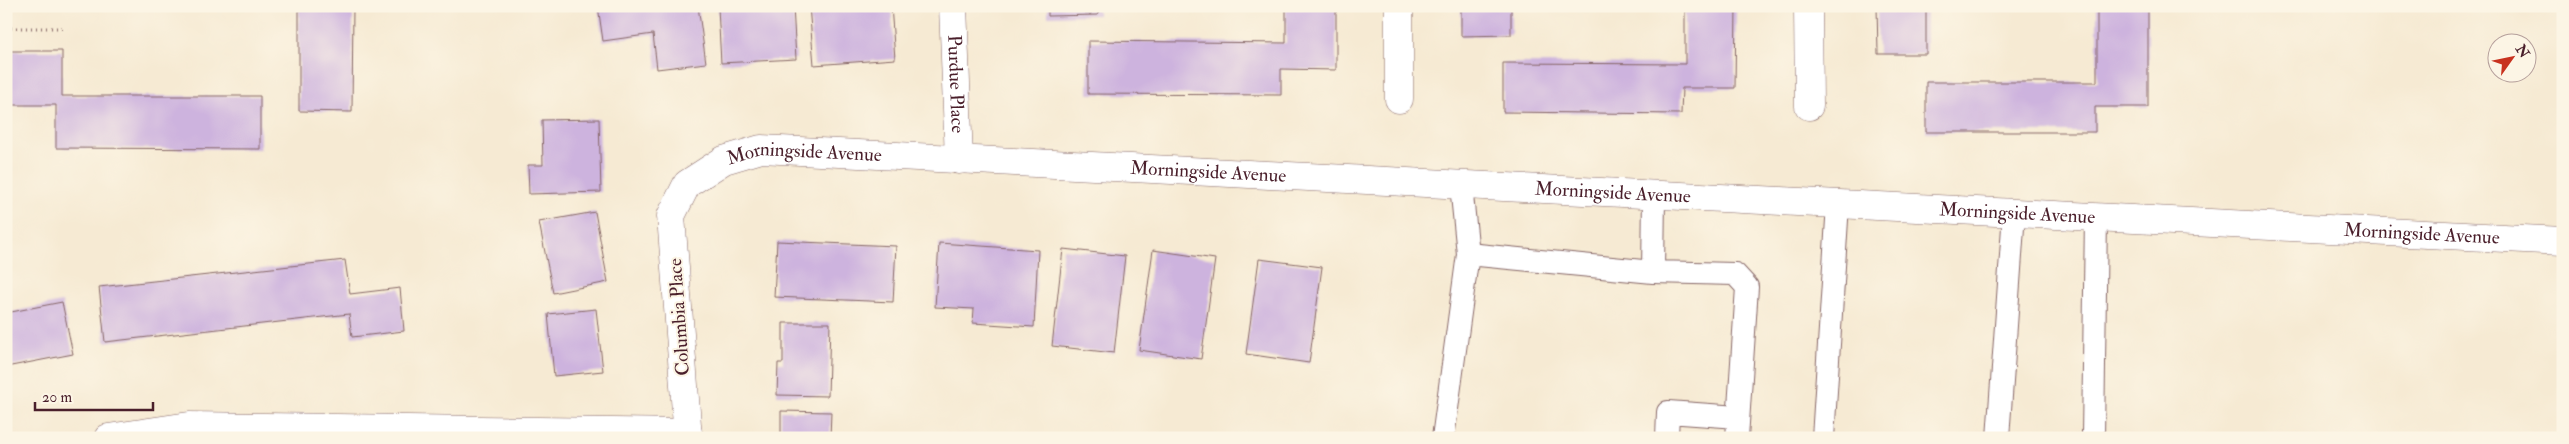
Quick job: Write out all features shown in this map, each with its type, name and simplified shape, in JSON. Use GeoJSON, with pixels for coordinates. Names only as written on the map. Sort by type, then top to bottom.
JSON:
{"type":"FeatureCollection","features":[{"type":"Feature","properties":{"kind":"street","name":"Purdue Place"},"geometry":{"type":"LineString","coordinates":[[953,6],[959,160]]}},
{"type":"Feature","properties":{"kind":"street"},"geometry":{"type":"LineString","coordinates":[[1399,6],[1399,99]]}},
{"type":"Feature","properties":{"kind":"street"},"geometry":{"type":"LineString","coordinates":[[1808,6],[1809,106]]}},
{"type":"Feature","properties":{"kind":"street","name":"Morningside Avenue"},"geometry":{"type":"LineString","coordinates":[[680,199],[686,184],[724,160],[760,149],[2563,241]]}},
{"type":"Feature","properties":{"kind":"street","name":"Columbia Place"},"geometry":{"type":"LineString","coordinates":[[680,199],[672,216],[688,435]]}},
{"type":"Feature","properties":{"kind":"street"},"geometry":{"type":"LineString","coordinates":[[108,438],[190,426],[290,433],[688,435]]}},
{"type":"Feature","properties":{"kind":"lane"},"geometry":{"type":"LineString","coordinates":[[1443,438],[1468,254],[1461,185]]}},
{"type":"Feature","properties":{"kind":"lane"},"geometry":{"type":"LineString","coordinates":[[1653,272],[1654,195]]}},
{"type":"Feature","properties":{"kind":"lane"},"geometry":{"type":"LineString","coordinates":[[1823,438],[1838,204]]}},
{"type":"Feature","properties":{"kind":"lane"},"geometry":{"type":"LineString","coordinates":[[1998,438],[2014,213]]}},
{"type":"Feature","properties":{"kind":"lane"},"geometry":{"type":"LineString","coordinates":[[2093,438],[2096,216]]}},
{"type":"Feature","properties":{"kind":"lane"},"geometry":{"type":"LineString","coordinates":[[1468,254],[1653,272],[1735,274],[1747,287],[1737,428],[1668,412],[1667,438]]}},
{"type":"Feature","properties":{"kind":"path"},"geometry":{"type":"LineString","coordinates":[[6,28],[66,28]]}},
{"type":"Feature","properties":{"kind":"building"},"geometry":{"type":"Polygon","coordinates":[[[299,6],[353,6],[352,112],[299,111],[299,6]]]}},
{"type":"Feature","properties":{"kind":"building"},"geometry":{"type":"Polygon","coordinates":[[[598,6],[698,6],[706,63],[657,69],[653,34],[603,41],[598,6]]]}},
{"type":"Feature","properties":{"kind":"building"},"geometry":{"type":"Polygon","coordinates":[[[793,6],[796,59],[721,63],[718,8],[793,6]]]}},
{"type":"Feature","properties":{"kind":"building"},"geometry":{"type":"Polygon","coordinates":[[[809,6],[891,6],[895,59],[814,65],[809,6]]]}},
{"type":"Feature","properties":{"kind":"building"},"geometry":{"type":"Polygon","coordinates":[[[1048,6],[1098,6],[1098,15],[1048,16],[1048,6]]]}},
{"type":"Feature","properties":{"kind":"building"},"geometry":{"type":"Polygon","coordinates":[[[1286,6],[1336,6],[1336,70],[1281,69],[1281,95],[1088,94],[1088,41],[1286,43],[1286,6]]]}},
{"type":"Feature","properties":{"kind":"building"},"geometry":{"type":"Polygon","coordinates":[[[1461,6],[1511,6],[1511,35],[1461,36],[1461,6]]]}},
{"type":"Feature","properties":{"kind":"building"},"geometry":{"type":"Polygon","coordinates":[[[1685,6],[1736,6],[1735,88],[1682,88],[1681,114],[1503,112],[1503,63],[1685,64],[1685,6]]]}},
{"type":"Feature","properties":{"kind":"building"},"geometry":{"type":"Polygon","coordinates":[[[1877,6],[1926,6],[1926,54],[1878,54],[1877,6]]]}},
{"type":"Feature","properties":{"kind":"building"},"geometry":{"type":"Polygon","coordinates":[[[2097,6],[2148,6],[2148,107],[2095,107],[2095,132],[1926,132],[1926,82],[2097,82],[2097,6]]]}},
{"type":"Feature","properties":{"kind":"building"},"geometry":{"type":"Polygon","coordinates":[[[6,51],[62,51],[62,96],[260,96],[260,149],[56,148],[56,105],[6,105],[6,51]]]}},
{"type":"Feature","properties":{"kind":"building"},"geometry":{"type":"Polygon","coordinates":[[[599,119],[601,192],[529,194],[528,165],[543,165],[542,120],[599,119]]]}},
{"type":"Feature","properties":{"kind":"building"},"geometry":{"type":"Polygon","coordinates":[[[595,212],[608,282],[553,293],[539,222],[595,212]]]}},
{"type":"Feature","properties":{"kind":"building"},"geometry":{"type":"Polygon","coordinates":[[[777,241],[896,246],[893,302],[774,297],[777,241]]]}},
{"type":"Feature","properties":{"kind":"building"},"geometry":{"type":"Polygon","coordinates":[[[939,243],[1038,250],[1034,327],[973,323],[974,309],[935,307],[939,243]]]}},
{"type":"Feature","properties":{"kind":"building"},"geometry":{"type":"Polygon","coordinates":[[[1063,249],[1125,256],[1114,353],[1052,346],[1063,249]]]}},
{"type":"Feature","properties":{"kind":"building"},"geometry":{"type":"Polygon","coordinates":[[[1153,250],[1215,259],[1201,359],[1139,350],[1153,250]]]}},
{"type":"Feature","properties":{"kind":"building"},"geometry":{"type":"Polygon","coordinates":[[[1259,259],[1322,267],[1309,363],[1246,354],[1259,259]]]}},
{"type":"Feature","properties":{"kind":"building"},"geometry":{"type":"Polygon","coordinates":[[[345,260],[350,294],[400,288],[404,331],[352,337],[349,314],[105,342],[99,287],[345,260]]]}},
{"type":"Feature","properties":{"kind":"building"},"geometry":{"type":"Polygon","coordinates":[[[62,302],[73,354],[6,367],[6,313],[62,302]]]}},
{"type":"Feature","properties":{"kind":"building"},"geometry":{"type":"Polygon","coordinates":[[[596,309],[603,371],[554,376],[548,314],[596,309]]]}},
{"type":"Feature","properties":{"kind":"building"},"geometry":{"type":"Polygon","coordinates":[[[783,323],[830,323],[828,396],[777,395],[778,363],[783,363],[783,323]]]}},
{"type":"Feature","properties":{"kind":"building"},"geometry":{"type":"Polygon","coordinates":[[[781,411],[831,412],[830,438],[781,438],[781,411]]]}}]}
